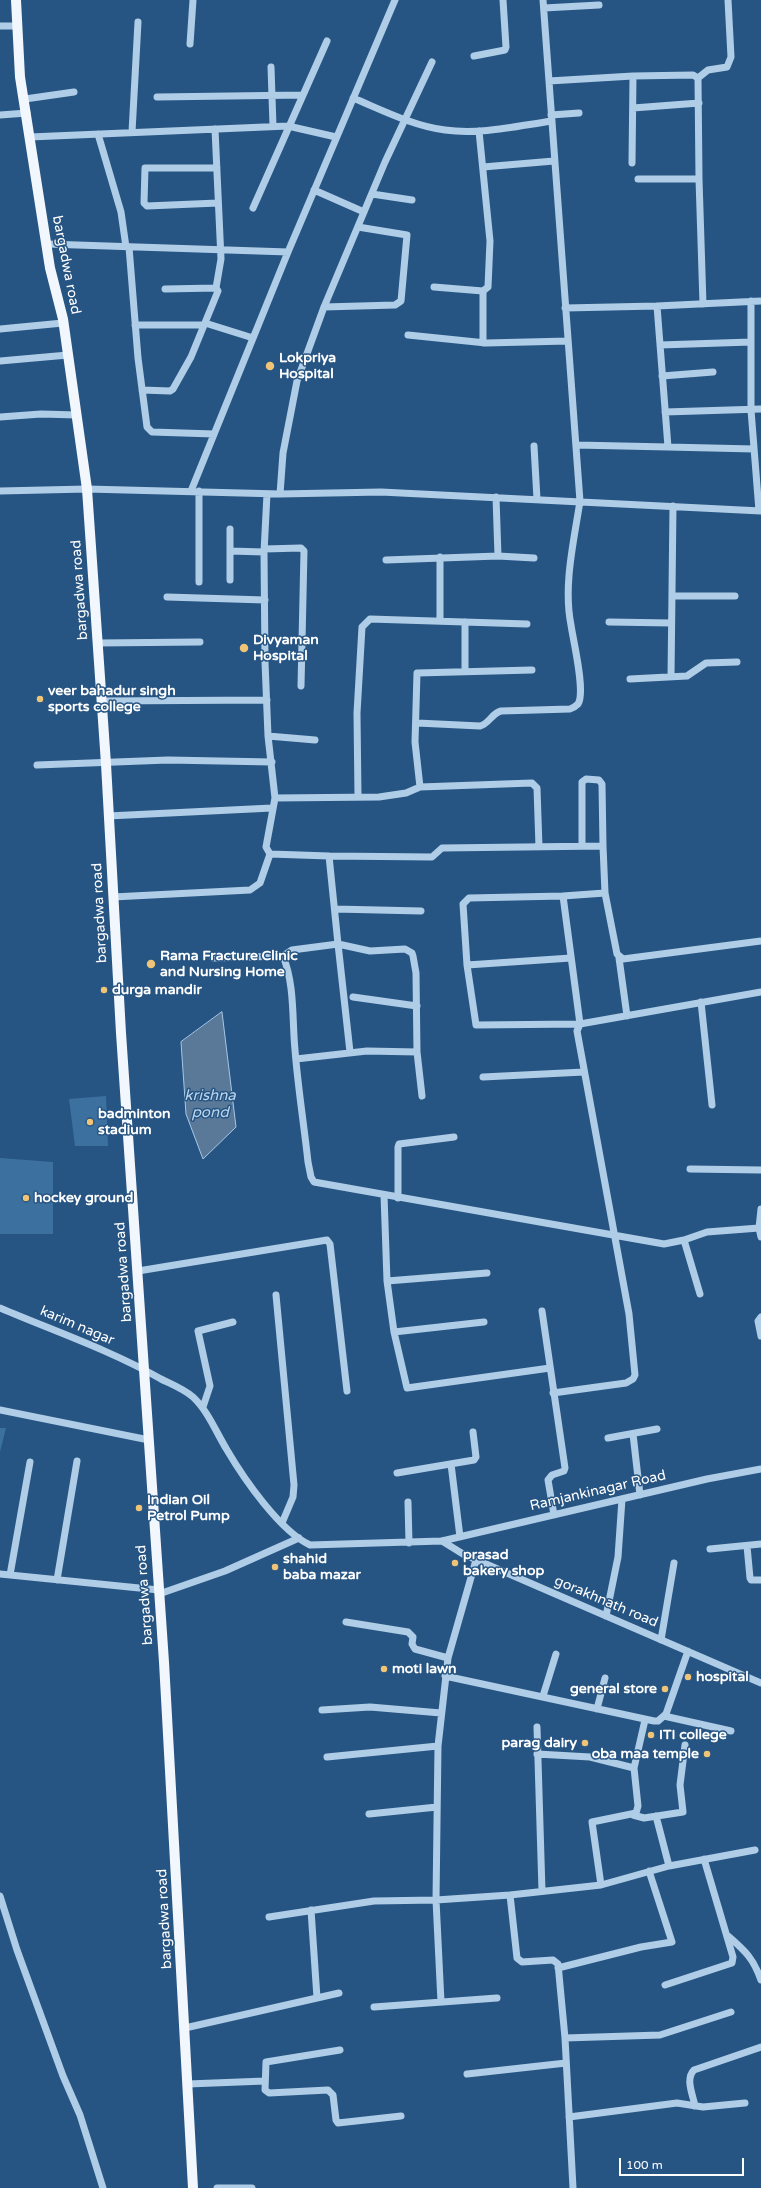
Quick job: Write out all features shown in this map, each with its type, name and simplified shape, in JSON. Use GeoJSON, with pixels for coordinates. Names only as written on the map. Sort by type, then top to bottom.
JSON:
{"type":"FeatureCollection","features":[{"type":"Feature","properties":{"kind":"main road","name":"bargadwa road"},"geometry":{"type":"LineString","coordinates":[[16,0],[20,78],[25,98],[46,244],[63,323],[87,489],[159,1592],[193,2188]]}},
{"type":"Feature","properties":{"kind":"street"},"geometry":{"type":"LineString","coordinates":[[190,44],[193,0]]}},
{"type":"Feature","properties":{"kind":"street"},"geometry":{"type":"LineString","coordinates":[[191,491],[252,338],[352,98],[396,0]]}},
{"type":"Feature","properties":{"kind":"street"},"geometry":{"type":"LineString","coordinates":[[474,56],[504,50],[506,47],[503,0]]}},
{"type":"Feature","properties":{"kind":"street"},"geometry":{"type":"LineString","coordinates":[[417,723],[480,726],[483,725],[493,714],[501,710],[570,709],[578,704],[580,699],[579,669],[569,619],[568,576],[580,501],[543,0]]}},
{"type":"Feature","properties":{"kind":"street"},"geometry":{"type":"LineString","coordinates":[[698,78],[708,70],[727,67],[731,57],[728,0]]}},
{"type":"Feature","properties":{"kind":"street"},"geometry":{"type":"LineString","coordinates":[[544,8],[599,5]]}},
{"type":"Feature","properties":{"kind":"street"},"geometry":{"type":"LineString","coordinates":[[132,132],[138,22]]}},
{"type":"Feature","properties":{"kind":"street"},"geometry":{"type":"LineString","coordinates":[[0,26],[18,26]]}},
{"type":"Feature","properties":{"kind":"street"},"geometry":{"type":"LineString","coordinates":[[253,208],[288,126],[327,42]]}},
{"type":"Feature","properties":{"kind":"street"},"geometry":{"type":"LineString","coordinates":[[280,494],[284,453],[294,389],[324,307],[364,212],[432,62]]}},
{"type":"Feature","properties":{"kind":"street"},"geometry":{"type":"LineString","coordinates":[[271,67],[273,126]]}},
{"type":"Feature","properties":{"kind":"street"},"geometry":{"type":"LineString","coordinates":[[548,81],[633,76],[693,75],[698,78]]}},
{"type":"Feature","properties":{"kind":"street"},"geometry":{"type":"LineString","coordinates":[[632,163],[633,76]]}},
{"type":"Feature","properties":{"kind":"street"},"geometry":{"type":"LineString","coordinates":[[698,78],[699,179],[703,304]]}},
{"type":"Feature","properties":{"kind":"street"},"geometry":{"type":"LineString","coordinates":[[25,98],[74,92]]}},
{"type":"Feature","properties":{"kind":"street"},"geometry":{"type":"LineString","coordinates":[[157,97],[272,94],[303,95]]}},
{"type":"Feature","properties":{"kind":"street"},"geometry":{"type":"LineString","coordinates":[[352,98],[405,120],[445,130],[479,131],[579,113]]}},
{"type":"Feature","properties":{"kind":"street"},"geometry":{"type":"LineString","coordinates":[[633,108],[699,103]]}},
{"type":"Feature","properties":{"kind":"street"},"geometry":{"type":"LineString","coordinates":[[0,115],[27,113]]}},
{"type":"Feature","properties":{"kind":"street"},"geometry":{"type":"LineString","coordinates":[[30,137],[288,126],[336,137]]}},
{"type":"Feature","properties":{"kind":"street"},"geometry":{"type":"LineString","coordinates":[[142,390],[170,391],[173,389],[191,357],[218,291],[216,288],[222,259],[220,250],[215,129]]}},
{"type":"Feature","properties":{"kind":"street"},"geometry":{"type":"LineString","coordinates":[[434,287],[483,291],[488,287],[491,259],[479,131]]}},
{"type":"Feature","properties":{"kind":"street"},"geometry":{"type":"LineString","coordinates":[[98,134],[121,212],[128,247],[142,390],[149,430],[214,434]]}},
{"type":"Feature","properties":{"kind":"street"},"geometry":{"type":"LineString","coordinates":[[483,167],[554,162]]}},
{"type":"Feature","properties":{"kind":"street"},"geometry":{"type":"LineString","coordinates":[[217,168],[145,168],[144,203],[147,206],[218,203]]}},
{"type":"Feature","properties":{"kind":"street"},"geometry":{"type":"LineString","coordinates":[[638,180],[699,179]]}},
{"type":"Feature","properties":{"kind":"street"},"geometry":{"type":"LineString","coordinates":[[314,190],[364,212]]}},
{"type":"Feature","properties":{"kind":"street"},"geometry":{"type":"LineString","coordinates":[[372,194],[412,200]]}},
{"type":"Feature","properties":{"kind":"street"},"geometry":{"type":"LineString","coordinates":[[324,307],[395,305],[401,301],[407,235],[358,227]]}},
{"type":"Feature","properties":{"kind":"street"},"geometry":{"type":"LineString","coordinates":[[46,244],[288,252]]}},
{"type":"Feature","properties":{"kind":"street"},"geometry":{"type":"LineString","coordinates":[[165,289],[216,288]]}},
{"type":"Feature","properties":{"kind":"street"},"geometry":{"type":"LineString","coordinates":[[483,291],[483,343]]}},
{"type":"Feature","properties":{"kind":"street"},"geometry":{"type":"LineString","coordinates":[[0,491],[87,489],[266,494],[381,492],[760,511],[751,410],[751,301]]}},
{"type":"Feature","properties":{"kind":"street"},"geometry":{"type":"LineString","coordinates":[[565,308],[657,306],[761,301]]}},
{"type":"Feature","properties":{"kind":"street"},"geometry":{"type":"LineString","coordinates":[[657,306],[668,447]]}},
{"type":"Feature","properties":{"kind":"street"},"geometry":{"type":"LineString","coordinates":[[0,329],[63,323]]}},
{"type":"Feature","properties":{"kind":"street"},"geometry":{"type":"LineString","coordinates":[[135,325],[205,324],[252,338]]}},
{"type":"Feature","properties":{"kind":"street"},"geometry":{"type":"LineString","coordinates":[[408,335],[483,343],[568,341]]}},
{"type":"Feature","properties":{"kind":"street"},"geometry":{"type":"LineString","coordinates":[[660,344],[751,342]]}},
{"type":"Feature","properties":{"kind":"street"},"geometry":{"type":"LineString","coordinates":[[0,361],[68,355]]}},
{"type":"Feature","properties":{"kind":"street"},"geometry":{"type":"LineString","coordinates":[[662,376],[712,372]]}},
{"type":"Feature","properties":{"kind":"street"},"geometry":{"type":"LineString","coordinates":[[665,412],[761,409]]}},
{"type":"Feature","properties":{"kind":"street"},"geometry":{"type":"LineString","coordinates":[[0,417],[41,414],[77,415]]}},
{"type":"Feature","properties":{"kind":"street"},"geometry":{"type":"LineString","coordinates":[[576,445],[754,449]]}},
{"type":"Feature","properties":{"kind":"street"},"geometry":{"type":"LineString","coordinates":[[534,446],[538,499]]}},
{"type":"Feature","properties":{"kind":"street"},"geometry":{"type":"LineString","coordinates":[[199,491],[199,582]]}},
{"type":"Feature","properties":{"kind":"street"},"geometry":{"type":"LineString","coordinates":[[113,897],[250,890],[260,883],[270,854],[266,847],[275,798],[268,736],[264,600],[266,494]]}},
{"type":"Feature","properties":{"kind":"street"},"geometry":{"type":"LineString","coordinates":[[496,497],[498,556]]}},
{"type":"Feature","properties":{"kind":"street"},"geometry":{"type":"LineString","coordinates":[[671,677],[673,506]]}},
{"type":"Feature","properties":{"kind":"street"},"geometry":{"type":"LineString","coordinates":[[230,528],[230,580]]}},
{"type":"Feature","properties":{"kind":"street"},"geometry":{"type":"LineString","coordinates":[[230,551],[300,548],[304,551],[301,686]]}},
{"type":"Feature","properties":{"kind":"street"},"geometry":{"type":"LineString","coordinates":[[386,560],[498,556],[534,558]]}},
{"type":"Feature","properties":{"kind":"street"},"geometry":{"type":"LineString","coordinates":[[440,557],[440,621]]}},
{"type":"Feature","properties":{"kind":"street"},"geometry":{"type":"LineString","coordinates":[[167,596],[264,600]]}},
{"type":"Feature","properties":{"kind":"street"},"geometry":{"type":"LineString","coordinates":[[672,596],[735,596]]}},
{"type":"Feature","properties":{"kind":"street"},"geometry":{"type":"LineString","coordinates":[[358,797],[357,713],[362,627],[370,619],[527,624]]}},
{"type":"Feature","properties":{"kind":"street"},"geometry":{"type":"LineString","coordinates":[[465,622],[465,671]]}},
{"type":"Feature","properties":{"kind":"street"},"geometry":{"type":"LineString","coordinates":[[609,622],[671,623]]}},
{"type":"Feature","properties":{"kind":"street"},"geometry":{"type":"LineString","coordinates":[[98,643],[200,642]]}},
{"type":"Feature","properties":{"kind":"street"},"geometry":{"type":"LineString","coordinates":[[630,679],[691,675],[706,663],[737,662]]}},
{"type":"Feature","properties":{"kind":"street"},"geometry":{"type":"LineString","coordinates":[[420,787],[415,742],[417,723],[417,673],[532,670]]}},
{"type":"Feature","properties":{"kind":"street"},"geometry":{"type":"LineString","coordinates":[[102,701],[267,700]]}},
{"type":"Feature","properties":{"kind":"street"},"geometry":{"type":"LineString","coordinates":[[268,736],[314,740]]}},
{"type":"Feature","properties":{"kind":"street"},"geometry":{"type":"LineString","coordinates":[[37,765],[106,764],[168,760],[272,762]]}},
{"type":"Feature","properties":{"kind":"street"},"geometry":{"type":"LineString","coordinates":[[582,846],[582,782],[586,779],[599,780],[602,784],[605,893],[619,958],[627,1016]]}},
{"type":"Feature","properties":{"kind":"street"},"geometry":{"type":"LineString","coordinates":[[275,798],[379,797],[406,794],[420,787],[535,784],[537,788],[539,847]]}},
{"type":"Feature","properties":{"kind":"street"},"geometry":{"type":"LineString","coordinates":[[108,816],[272,808]]}},
{"type":"Feature","properties":{"kind":"street"},"geometry":{"type":"LineString","coordinates":[[270,854],[432,857],[442,848],[603,846]]}},
{"type":"Feature","properties":{"kind":"street"},"geometry":{"type":"LineString","coordinates":[[329,856],[350,1052]]}},
{"type":"Feature","properties":{"kind":"street"},"geometry":{"type":"LineString","coordinates":[[605,893],[563,896],[469,898],[465,901],[463,904],[467,965],[476,1025],[580,1024],[761,992]]}},
{"type":"Feature","properties":{"kind":"street"},"geometry":{"type":"LineString","coordinates":[[553,1393],[626,1383],[633,1379],[635,1375],[628,1314],[577,1031],[580,1024],[563,896]]}},
{"type":"Feature","properties":{"kind":"street"},"geometry":{"type":"LineString","coordinates":[[335,909],[421,910]]}},
{"type":"Feature","properties":{"kind":"street"},"geometry":{"type":"LineString","coordinates":[[619,958],[623,959],[761,941]]}},
{"type":"Feature","properties":{"kind":"street"},"geometry":{"type":"LineString","coordinates":[[213,958],[283,956],[292,950],[338,944],[370,951],[405,949],[412,953],[416,973],[417,1052],[422,1096]]}},
{"type":"Feature","properties":{"kind":"street"},"geometry":{"type":"LineString","coordinates":[[283,956],[287,967],[290,989],[296,1059],[311,1177],[319,1184],[664,1244],[684,1240],[707,1232],[759,1228]]}},
{"type":"Feature","properties":{"kind":"street"},"geometry":{"type":"LineString","coordinates":[[467,965],[571,958]]}},
{"type":"Feature","properties":{"kind":"street"},"geometry":{"type":"LineString","coordinates":[[353,997],[417,1006]]}},
{"type":"Feature","properties":{"kind":"street"},"geometry":{"type":"LineString","coordinates":[[701,1002],[712,1105]]}},
{"type":"Feature","properties":{"kind":"street"},"geometry":{"type":"LineString","coordinates":[[296,1059],[367,1051],[417,1052]]}},
{"type":"Feature","properties":{"kind":"street"},"geometry":{"type":"LineString","coordinates":[[483,1076],[584,1072]]}},
{"type":"Feature","properties":{"kind":"street"},"geometry":{"type":"LineString","coordinates":[[398,1198],[399,1144],[454,1137]]}},
{"type":"Feature","properties":{"kind":"street"},"geometry":{"type":"LineString","coordinates":[[690,1169],[761,1170]]}},
{"type":"Feature","properties":{"kind":"street"},"geometry":{"type":"LineString","coordinates":[[384,1195],[387,1281],[394,1332],[407,1388],[550,1368]]}},
{"type":"Feature","properties":{"kind":"street"},"geometry":{"type":"LineString","coordinates":[[761,1209],[759,1228],[761,1237]]}},
{"type":"Feature","properties":{"kind":"street"},"geometry":{"type":"LineString","coordinates":[[138,1271],[327,1240],[330,1244],[335,1281],[347,1391]]}},
{"type":"Feature","properties":{"kind":"street"},"geometry":{"type":"LineString","coordinates":[[684,1240],[700,1294]]}},
{"type":"Feature","properties":{"kind":"street"},"geometry":{"type":"LineString","coordinates":[[387,1281],[487,1273]]}},
{"type":"Feature","properties":{"kind":"street"},"geometry":{"type":"LineString","coordinates":[[276,1295],[294,1485],[282,1523]]}},
{"type":"Feature","properties":{"kind":"street","name":"karim nagar"},"geometry":{"type":"LineString","coordinates":[[0,1308],[144,1368],[192,1396],[202,1407],[227,1451],[282,1523]]}},
{"type":"Feature","properties":{"kind":"street"},"geometry":{"type":"LineString","coordinates":[[542,1311],[565,1468],[564,1471],[552,1475],[548,1480],[554,1515]]}},
{"type":"Feature","properties":{"kind":"street"},"geometry":{"type":"LineString","coordinates":[[761,1317],[758,1321],[761,1336]]}},
{"type":"Feature","properties":{"kind":"street"},"geometry":{"type":"LineString","coordinates":[[202,1407],[210,1383],[198,1331],[233,1322]]}},
{"type":"Feature","properties":{"kind":"street"},"geometry":{"type":"LineString","coordinates":[[394,1332],[484,1322]]}},
{"type":"Feature","properties":{"kind":"street"},"geometry":{"type":"LineString","coordinates":[[0,1410],[149,1440]]}},
{"type":"Feature","properties":{"kind":"street"},"geometry":{"type":"LineString","coordinates":[[608,1438],[656,1429]]}},
{"type":"Feature","properties":{"kind":"street"},"geometry":{"type":"LineString","coordinates":[[397,1473],[475,1459],[473,1432]]}},
{"type":"Feature","properties":{"kind":"street"},"geometry":{"type":"LineString","coordinates":[[633,1434],[640,1495]]}},
{"type":"Feature","properties":{"kind":"street"},"geometry":{"type":"LineString","coordinates":[[57,1580],[77,1461]]}},
{"type":"Feature","properties":{"kind":"street"},"geometry":{"type":"LineString","coordinates":[[10,1575],[30,1462]]}},
{"type":"Feature","properties":{"kind":"street"},"geometry":{"type":"LineString","coordinates":[[451,1464],[460,1537]]}},
{"type":"Feature","properties":{"kind":"street","name":"Ramjankinagar Road"},"geometry":{"type":"LineString","coordinates":[[282,1523],[299,1538],[310,1545],[320,1546],[442,1542],[622,1499],[761,1468]]}},
{"type":"Feature","properties":{"kind":"street"},"geometry":{"type":"LineString","coordinates":[[606,1616],[618,1558],[622,1499]]}},
{"type":"Feature","properties":{"kind":"street"},"geometry":{"type":"LineString","coordinates":[[408,1502],[410,1543]]}},
{"type":"Feature","properties":{"kind":"street"},"geometry":{"type":"LineString","coordinates":[[0,1574],[159,1592],[225,1570],[299,1538]]}},
{"type":"Feature","properties":{"kind":"street","name":"gorakhnath road"},"geometry":{"type":"LineString","coordinates":[[442,1542],[476,1560],[761,1683]]}},
{"type":"Feature","properties":{"kind":"street"},"geometry":{"type":"LineString","coordinates":[[710,1549],[761,1544]]}},
{"type":"Feature","properties":{"kind":"street"},"geometry":{"type":"LineString","coordinates":[[746,1546],[750,1578],[751,1580],[761,1580]]}},
{"type":"Feature","properties":{"kind":"street"},"geometry":{"type":"LineString","coordinates":[[441,2002],[436,1900],[438,1746],[448,1658],[476,1560]]}},
{"type":"Feature","properties":{"kind":"street"},"geometry":{"type":"LineString","coordinates":[[661,1640],[674,1564]]}},
{"type":"Feature","properties":{"kind":"street"},"geometry":{"type":"LineString","coordinates":[[346,1622],[408,1632],[413,1637],[412,1644],[415,1649],[448,1658]]}},
{"type":"Feature","properties":{"kind":"street"},"geometry":{"type":"LineString","coordinates":[[445,1676],[543,1696],[646,1720],[658,1721],[664,1716],[688,1651]]}},
{"type":"Feature","properties":{"kind":"street"},"geometry":{"type":"LineString","coordinates":[[543,1696],[556,1654]]}},
{"type":"Feature","properties":{"kind":"street"},"geometry":{"type":"LineString","coordinates":[[597,1708],[605,1678]]}},
{"type":"Feature","properties":{"kind":"street"},"geometry":{"type":"LineString","coordinates":[[322,1710],[370,1707],[441,1713]]}},
{"type":"Feature","properties":{"kind":"street"},"geometry":{"type":"LineString","coordinates":[[664,1716],[731,1731]]}},
{"type":"Feature","properties":{"kind":"street"},"geometry":{"type":"LineString","coordinates":[[634,1815],[638,1806],[634,1768],[646,1720]]}},
{"type":"Feature","properties":{"kind":"street"},"geometry":{"type":"LineString","coordinates":[[537,1727],[542,1891]]}},
{"type":"Feature","properties":{"kind":"street"},"geometry":{"type":"LineString","coordinates":[[601,1885],[592,1822],[634,1815],[644,1818],[683,1812],[680,1785],[685,1745]]}},
{"type":"Feature","properties":{"kind":"street"},"geometry":{"type":"LineString","coordinates":[[327,1757],[438,1746]]}},
{"type":"Feature","properties":{"kind":"street"},"geometry":{"type":"LineString","coordinates":[[537,1754],[590,1757],[634,1768]]}},
{"type":"Feature","properties":{"kind":"street"},"geometry":{"type":"LineString","coordinates":[[369,1814],[437,1807]]}},
{"type":"Feature","properties":{"kind":"street"},"geometry":{"type":"LineString","coordinates":[[656,1816],[669,1866]]}},
{"type":"Feature","properties":{"kind":"street"},"geometry":{"type":"LineString","coordinates":[[269,1917],[374,1901],[436,1900],[510,1895],[601,1885],[669,1866],[756,1850]]}},
{"type":"Feature","properties":{"kind":"street"},"geometry":{"type":"LineString","coordinates":[[665,1985],[732,1962],[733,1957],[704,1859]]}},
{"type":"Feature","properties":{"kind":"street"},"geometry":{"type":"LineString","coordinates":[[558,1968],[641,1947],[672,1942],[649,1871]]}},
{"type":"Feature","properties":{"kind":"street"},"geometry":{"type":"LineString","coordinates":[[510,1895],[516,1958],[522,1962],[553,1960],[556,1962],[558,1968],[565,2038],[569,2117],[572,2136],[573,2188]]}},
{"type":"Feature","properties":{"kind":"street"},"geometry":{"type":"LineString","coordinates":[[0,1896],[16,1950],[63,2076],[80,2115],[103,2188]]}},
{"type":"Feature","properties":{"kind":"street"},"geometry":{"type":"LineString","coordinates":[[311,1910],[317,1998]]}},
{"type":"Feature","properties":{"kind":"street"},"geometry":{"type":"LineString","coordinates":[[726,1935],[748,1954],[756,1967],[761,1980]]}},
{"type":"Feature","properties":{"kind":"street"},"geometry":{"type":"LineString","coordinates":[[185,2028],[339,1993]]}},
{"type":"Feature","properties":{"kind":"street"},"geometry":{"type":"LineString","coordinates":[[374,2007],[497,1998]]}},
{"type":"Feature","properties":{"kind":"street"},"geometry":{"type":"LineString","coordinates":[[565,2038],[660,2035],[730,2012]]}},
{"type":"Feature","properties":{"kind":"street"},"geometry":{"type":"LineString","coordinates":[[695,2106],[689,2080],[690,2074],[694,2070],[761,2047]]}},
{"type":"Feature","properties":{"kind":"street"},"geometry":{"type":"LineString","coordinates":[[340,2050],[266,2062],[265,2090],[269,2093],[328,2090],[333,2095],[336,2120],[338,2123],[401,2116]]}},
{"type":"Feature","properties":{"kind":"street"},"geometry":{"type":"LineString","coordinates":[[467,2074],[566,2062]]}},
{"type":"Feature","properties":{"kind":"street"},"geometry":{"type":"LineString","coordinates":[[188,2084],[265,2081]]}},
{"type":"Feature","properties":{"kind":"street"},"geometry":{"type":"LineString","coordinates":[[569,2117],[677,2103],[695,2106],[745,2103]]}},
{"type":"Feature","properties":{"kind":"street"},"geometry":{"type":"LineString","coordinates":[[217,2188],[252,2188]]}},
{"type":"Feature","properties":{"kind":"shaded area","name":"badminton stadium"},"geometry":{"type":"Polygon","coordinates":[[[106,1096],[108,1146],[75,1146],[69,1099],[106,1096]]]}},
{"type":"Feature","properties":{"kind":"shaded area","name":"hockey ground"},"geometry":{"type":"Polygon","coordinates":[[[0,1158],[53,1162],[53,1234],[0,1234],[0,1158]]]}},
{"type":"Feature","properties":{"kind":"shaded area"},"geometry":{"type":"Polygon","coordinates":[[[0,1428],[6,1428],[0,1452],[0,1428]]]}},
{"type":"Feature","properties":{"kind":"water","name":"krishna pond"},"geometry":{"type":"Polygon","coordinates":[[[222,1012],[236,1127],[203,1159],[186,1114],[181,1042],[222,1012]]]}},
{"type":"Feature","properties":{"kind":"place","name":"Lokpriya Hospital"},"geometry":{"type":"Point","coordinates":[270,366]}},
{"type":"Feature","properties":{"kind":"place","name":"Divyaman Hospital"},"geometry":{"type":"Point","coordinates":[244,648]}},
{"type":"Feature","properties":{"kind":"place","name":"veer bahadur singh sports college"},"geometry":{"type":"Point","coordinates":[40,699]}},
{"type":"Feature","properties":{"kind":"place","name":"Rama Fracture Clinic and Nursing Home"},"geometry":{"type":"Point","coordinates":[151,964]}},
{"type":"Feature","properties":{"kind":"place","name":"durga mandir"},"geometry":{"type":"Point","coordinates":[104,990]}},
{"type":"Feature","properties":{"kind":"place","name":"badminton stadium"},"geometry":{"type":"Point","coordinates":[90,1122]}},
{"type":"Feature","properties":{"kind":"place","name":"hockey ground"},"geometry":{"type":"Point","coordinates":[26,1198]}},
{"type":"Feature","properties":{"kind":"place","name":"Indian Oil Petrol Pump"},"geometry":{"type":"Point","coordinates":[139,1508]}},
{"type":"Feature","properties":{"kind":"place","name":"prasad bakery shop"},"geometry":{"type":"Point","coordinates":[455,1563]}},
{"type":"Feature","properties":{"kind":"place","name":"shahid baba mazar"},"geometry":{"type":"Point","coordinates":[275,1567]}},
{"type":"Feature","properties":{"kind":"place","name":"moti lawn"},"geometry":{"type":"Point","coordinates":[384,1669]}},
{"type":"Feature","properties":{"kind":"place","name":"hospital"},"geometry":{"type":"Point","coordinates":[688,1677]}},
{"type":"Feature","properties":{"kind":"place","name":"general store"},"geometry":{"type":"Point","coordinates":[665,1689]}},
{"type":"Feature","properties":{"kind":"place","name":"ITI college"},"geometry":{"type":"Point","coordinates":[651,1735]}},
{"type":"Feature","properties":{"kind":"place","name":"parag dairy"},"geometry":{"type":"Point","coordinates":[585,1743]}},
{"type":"Feature","properties":{"kind":"place","name":"oba maa temple"},"geometry":{"type":"Point","coordinates":[707,1754]}}]}
